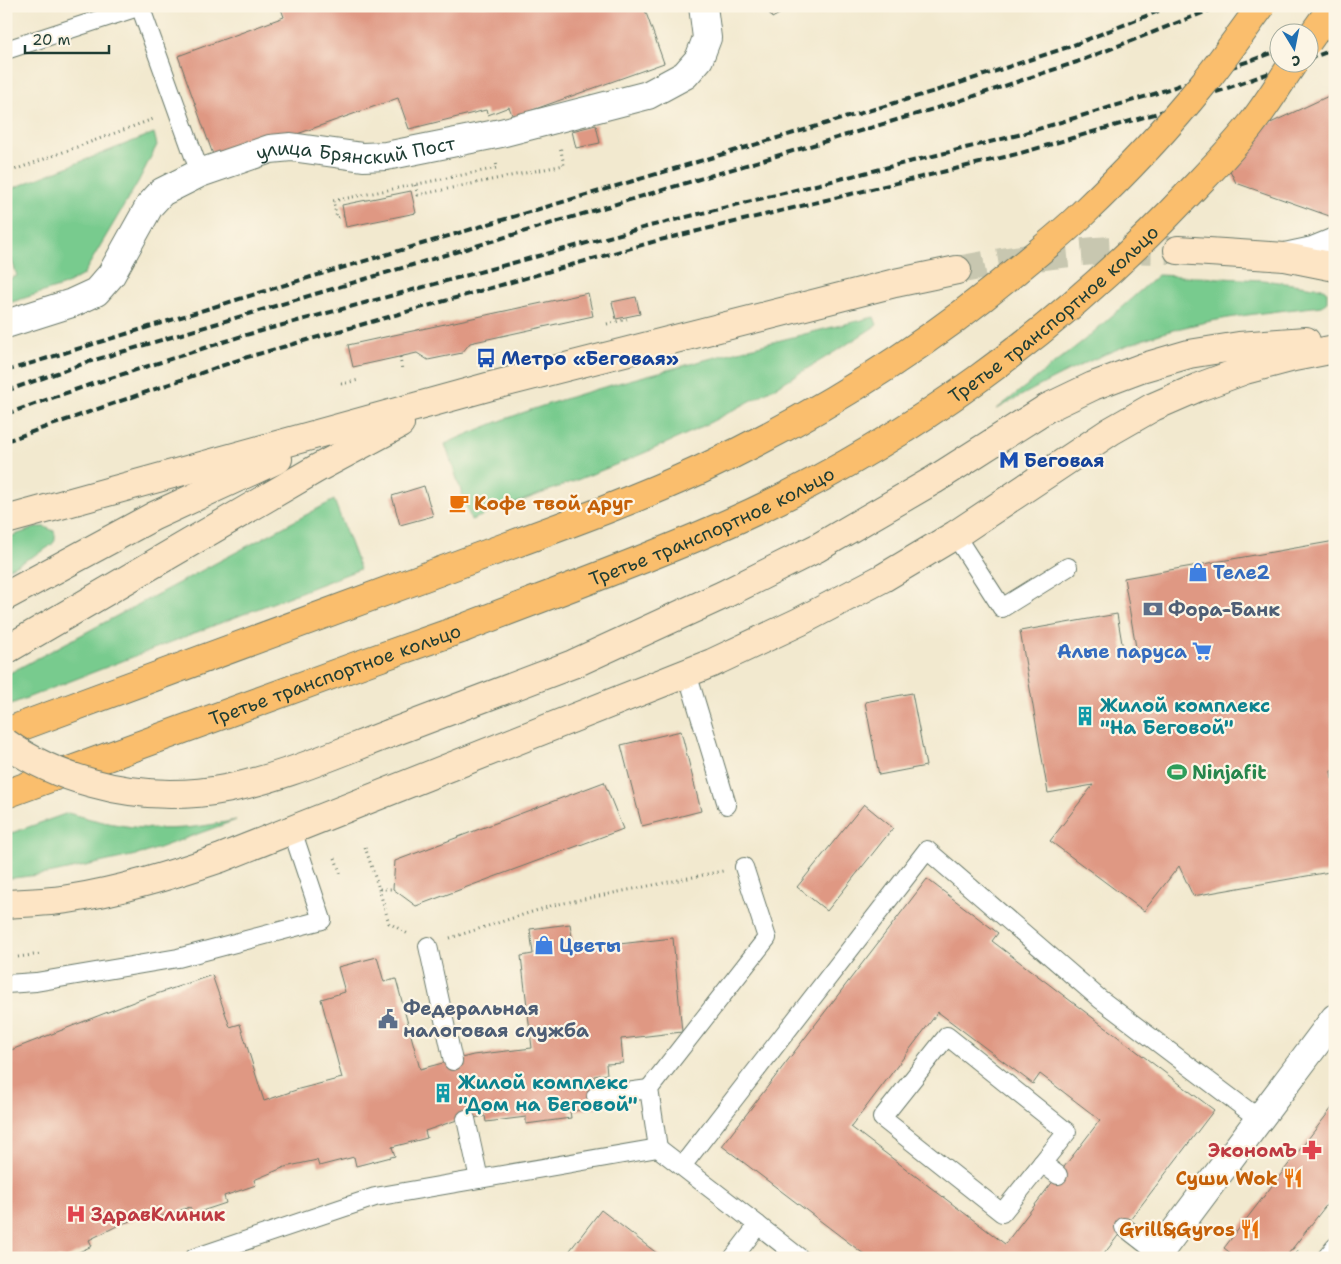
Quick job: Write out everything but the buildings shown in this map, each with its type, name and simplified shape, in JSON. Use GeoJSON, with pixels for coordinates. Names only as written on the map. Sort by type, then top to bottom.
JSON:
{"type":"FeatureCollection","features":[{"type":"Feature","properties":{"kind":"main road"},"geometry":{"type":"LineString","coordinates":[[6,732],[647,493],[699,470],[800,419],[904,355],[991,292],[1079,217],[1154,140],[1202,84],[1261,6]]}},
{"type":"Feature","properties":{"kind":"main road"},"geometry":{"type":"LineString","coordinates":[[1318,27],[1333,6]]}},
{"type":"Feature","properties":{"kind":"main road","name":"Третье транспортное кольцо"},"geometry":{"type":"LineString","coordinates":[[6,794],[461,629],[677,545],[731,523],[835,471],[937,407],[1034,335],[1126,258],[1251,125],[1287,72]]}},
{"type":"Feature","properties":{"kind":"main road"},"geometry":{"type":"LineString","coordinates":[[1178,250],[1285,257],[1335,266]]}},
{"type":"Feature","properties":{"kind":"main road"},"geometry":{"type":"LineString","coordinates":[[6,520],[491,386],[894,283],[957,270]]}},
{"type":"Feature","properties":{"kind":"main road"},"geometry":{"type":"LineString","coordinates":[[6,743],[44,765],[75,778],[106,787],[142,794],[172,795],[210,792],[233,789],[267,780],[573,664],[724,595],[817,548],[934,480],[1047,408],[1093,386],[1140,368],[1189,354],[1239,346],[1335,340]]}},
{"type":"Feature","properties":{"kind":"main road"},"geometry":{"type":"LineString","coordinates":[[6,904],[66,900],[119,889],[221,858],[712,663],[807,618],[883,578],[955,534],[1111,431],[1153,407],[1245,370],[1294,356],[1335,349]]}},
{"type":"Feature","properties":{"kind":"main road"},"geometry":{"type":"LineString","coordinates":[[6,650],[363,443],[413,417],[491,386]]}},
{"type":"Feature","properties":{"kind":"main road"},"geometry":{"type":"LineString","coordinates":[[6,596],[154,516],[218,485],[311,445],[406,410]]}},
{"type":"Feature","properties":{"kind":"street","name":"улица Брянский Пост"},"geometry":{"type":"LineString","coordinates":[[6,324],[72,303],[96,292],[111,275],[150,205],[162,192],[200,173],[280,147],[302,148],[364,157],[386,156],[501,133],[648,95],[685,75],[699,59],[706,38],[704,6]]}},
{"type":"Feature","properties":{"kind":"street"},"geometry":{"type":"LineString","coordinates":[[1285,257],[1312,251],[1335,242]]}},
{"type":"Feature","properties":{"kind":"street"},"geometry":{"type":"LineString","coordinates":[[1159,1256],[1335,1018]]}},
{"type":"Feature","properties":{"kind":"lane"},"geometry":{"type":"LineString","coordinates":[[6,50],[140,6],[200,173]]}},
{"type":"Feature","properties":{"kind":"lane"},"geometry":{"type":"LineString","coordinates":[[955,534],[1002,608],[1068,567]]}},
{"type":"Feature","properties":{"kind":"lane"},"geometry":{"type":"LineString","coordinates":[[686,673],[727,805]]}},
{"type":"Feature","properties":{"kind":"lane"},"geometry":{"type":"LineString","coordinates":[[6,984],[36,982],[178,958],[322,920],[292,830]]}},
{"type":"Feature","properties":{"kind":"lane"},"geometry":{"type":"LineString","coordinates":[[682,1166],[927,850],[1100,999],[1259,1119]]}},
{"type":"Feature","properties":{"kind":"lane"},"geometry":{"type":"LineString","coordinates":[[596,1096],[649,1089],[767,938],[744,867]]}},
{"type":"Feature","properties":{"kind":"lane"},"geometry":{"type":"LineString","coordinates":[[428,946],[453,1061]]}},
{"type":"Feature","properties":{"kind":"lane"},"geometry":{"type":"LineString","coordinates":[[947,1036],[1067,1132],[1042,1163],[1002,1213],[882,1118],[947,1036]]}},
{"type":"Feature","properties":{"kind":"lane"},"geometry":{"type":"LineString","coordinates":[[649,1089],[658,1148],[800,1258]]}},
{"type":"Feature","properties":{"kind":"lane"},"geometry":{"type":"LineString","coordinates":[[466,1119],[479,1179]]}},
{"type":"Feature","properties":{"kind":"lane"},"geometry":{"type":"LineString","coordinates":[[194,1258],[376,1197],[658,1148]]}},
{"type":"Feature","properties":{"kind":"lane"},"geometry":{"type":"LineString","coordinates":[[1042,1163],[1058,1175]]}},
{"type":"Feature","properties":{"kind":"lane"},"geometry":{"type":"LineString","coordinates":[[733,1258],[758,1225]]}},
{"type":"Feature","properties":{"kind":"lane"},"geometry":{"type":"LineString","coordinates":[[1124,1227],[1159,1256]]}},
{"type":"Feature","properties":{"kind":"lane"},"geometry":{"type":"LineString","coordinates":[[1326,1258],[1335,1247]]}},
{"type":"Feature","properties":{"kind":"path"},"geometry":{"type":"LineString","coordinates":[[6,173],[177,110]]}},
{"type":"Feature","properties":{"kind":"path"},"geometry":{"type":"LineString","coordinates":[[415,185],[418,195],[564,165],[559,141]]}},
{"type":"Feature","properties":{"kind":"path"},"geometry":{"type":"LineString","coordinates":[[344,216],[336,218],[333,201],[487,170]]}},
{"type":"Feature","properties":{"kind":"path"},"geometry":{"type":"LineString","coordinates":[[607,324],[627,319]]}},
{"type":"Feature","properties":{"kind":"path"},"geometry":{"type":"LineString","coordinates":[[400,357],[402,370]]}},
{"type":"Feature","properties":{"kind":"path"},"geometry":{"type":"LineString","coordinates":[[341,384],[359,380]]}},
{"type":"Feature","properties":{"kind":"path"},"geometry":{"type":"LineString","coordinates":[[365,847],[389,922],[428,946],[554,905],[744,867]]}},
{"type":"Feature","properties":{"kind":"path"},"geometry":{"type":"LineString","coordinates":[[336,858],[342,875]]}},
{"type":"Feature","properties":{"kind":"path"},"geometry":{"type":"LineString","coordinates":[[379,889],[393,889]]}},
{"type":"Feature","properties":{"kind":"path"},"geometry":{"type":"LineString","coordinates":[[18,957],[41,954]]}},
{"type":"Feature","properties":{"kind":"path"},"geometry":{"type":"LineString","coordinates":[[1329,1201],[1335,1205]]}},
{"type":"Feature","properties":{"kind":"path"},"geometry":{"type":"LineString","coordinates":[[1293,1248],[1306,1258]]}},
{"type":"Feature","properties":{"kind":"green space"},"geometry":{"type":"Polygon","coordinates":[[[154,133],[157,145],[138,182],[83,275],[65,285],[6,304],[6,280],[17,276],[6,243],[6,191],[154,133]]]}},
{"type":"Feature","properties":{"kind":"green space"},"geometry":{"type":"Polygon","coordinates":[[[1158,275],[1263,280],[1322,288],[1327,292],[1327,302],[1322,306],[1193,325],[1142,340],[1068,371],[997,409],[1088,337],[1158,275]]]}},
{"type":"Feature","properties":{"kind":"green space"},"geometry":{"type":"Polygon","coordinates":[[[874,317],[877,325],[785,382],[713,421],[636,457],[471,520],[445,444],[530,410],[587,392],[749,348],[874,317]]]}},
{"type":"Feature","properties":{"kind":"green space"},"geometry":{"type":"Polygon","coordinates":[[[334,500],[360,569],[6,706],[6,675],[334,500]]]}},
{"type":"Feature","properties":{"kind":"green space"},"geometry":{"type":"Polygon","coordinates":[[[38,527],[45,527],[54,531],[54,542],[39,553],[6,570],[6,538],[38,527]]]}},
{"type":"Feature","properties":{"kind":"green space"},"geometry":{"type":"Polygon","coordinates":[[[68,813],[112,824],[171,829],[236,820],[145,853],[53,873],[6,879],[6,835],[68,813]]]}},
{"type":"Feature","properties":{"kind":"tunnel"},"geometry":{"type":"LineString","coordinates":[[957,270],[1077,253],[1125,250],[1178,250]]}},
{"type":"Feature","properties":{"kind":"railway"},"geometry":{"type":"LineString","coordinates":[[6,371],[301,280],[945,88],[1071,46],[1171,6]]}},
{"type":"Feature","properties":{"kind":"railway"},"geometry":{"type":"LineString","coordinates":[[6,391],[88,362],[950,104],[1077,62],[1220,6]]}},
{"type":"Feature","properties":{"kind":"railway"},"geometry":{"type":"LineString","coordinates":[[1318,37],[1335,30]]}},
{"type":"Feature","properties":{"kind":"railway"},"geometry":{"type":"LineString","coordinates":[[1318,55],[1335,49]]}},
{"type":"Feature","properties":{"kind":"railway"},"geometry":{"type":"LineString","coordinates":[[6,414],[242,336],[646,227],[1018,135],[1154,94],[1268,54]]}},
{"type":"Feature","properties":{"kind":"railway"},"geometry":{"type":"LineString","coordinates":[[6,441],[244,358],[656,241],[1021,153],[1158,113],[1272,72]]}},
{"type":"Feature","properties":{"kind":"place","name":"Метро «Беговая»"},"geometry":{"type":"Point","coordinates":[486,358]}},
{"type":"Feature","properties":{"kind":"place","name":"Беговая"},"geometry":{"type":"Point","coordinates":[1009,460]}},
{"type":"Feature","properties":{"kind":"place","name":"Кофе твой друг"},"geometry":{"type":"Point","coordinates":[459,503]}},
{"type":"Feature","properties":{"kind":"place","name":"Теле2"},"geometry":{"type":"Point","coordinates":[1198,572]}},
{"type":"Feature","properties":{"kind":"place","name":"Фора-Банк"},"geometry":{"type":"Point","coordinates":[1153,609]}},
{"type":"Feature","properties":{"kind":"place","name":"Алые паруса"},"geometry":{"type":"Point","coordinates":[1202,651]}},
{"type":"Feature","properties":{"kind":"place","name":"Жилой комплекс \"На Беговой\""},"geometry":{"type":"Point","coordinates":[1085,716]}},
{"type":"Feature","properties":{"kind":"place","name":"Ninjafit"},"geometry":{"type":"Point","coordinates":[1177,772]}},
{"type":"Feature","properties":{"kind":"place","name":"Цветы"},"geometry":{"type":"Point","coordinates":[544,945]}},
{"type":"Feature","properties":{"kind":"place","name":"Федеральная налоговая служба"},"geometry":{"type":"Point","coordinates":[388,1019]}},
{"type":"Feature","properties":{"kind":"place","name":"Жилой комплекс \"Дом на Беговой\""},"geometry":{"type":"Point","coordinates":[443,1093]}},
{"type":"Feature","properties":{"kind":"place","name":"ЭкономЪ"},"geometry":{"type":"Point","coordinates":[1312,1150]}},
{"type":"Feature","properties":{"kind":"place","name":"Суши Wok"},"geometry":{"type":"Point","coordinates":[1293,1178]}},
{"type":"Feature","properties":{"kind":"place","name":"ЗдравКлиник"},"geometry":{"type":"Point","coordinates":[76,1214]}},
{"type":"Feature","properties":{"kind":"place","name":"Grill&Gyros"},"geometry":{"type":"Point","coordinates":[1250,1229]}}]}
